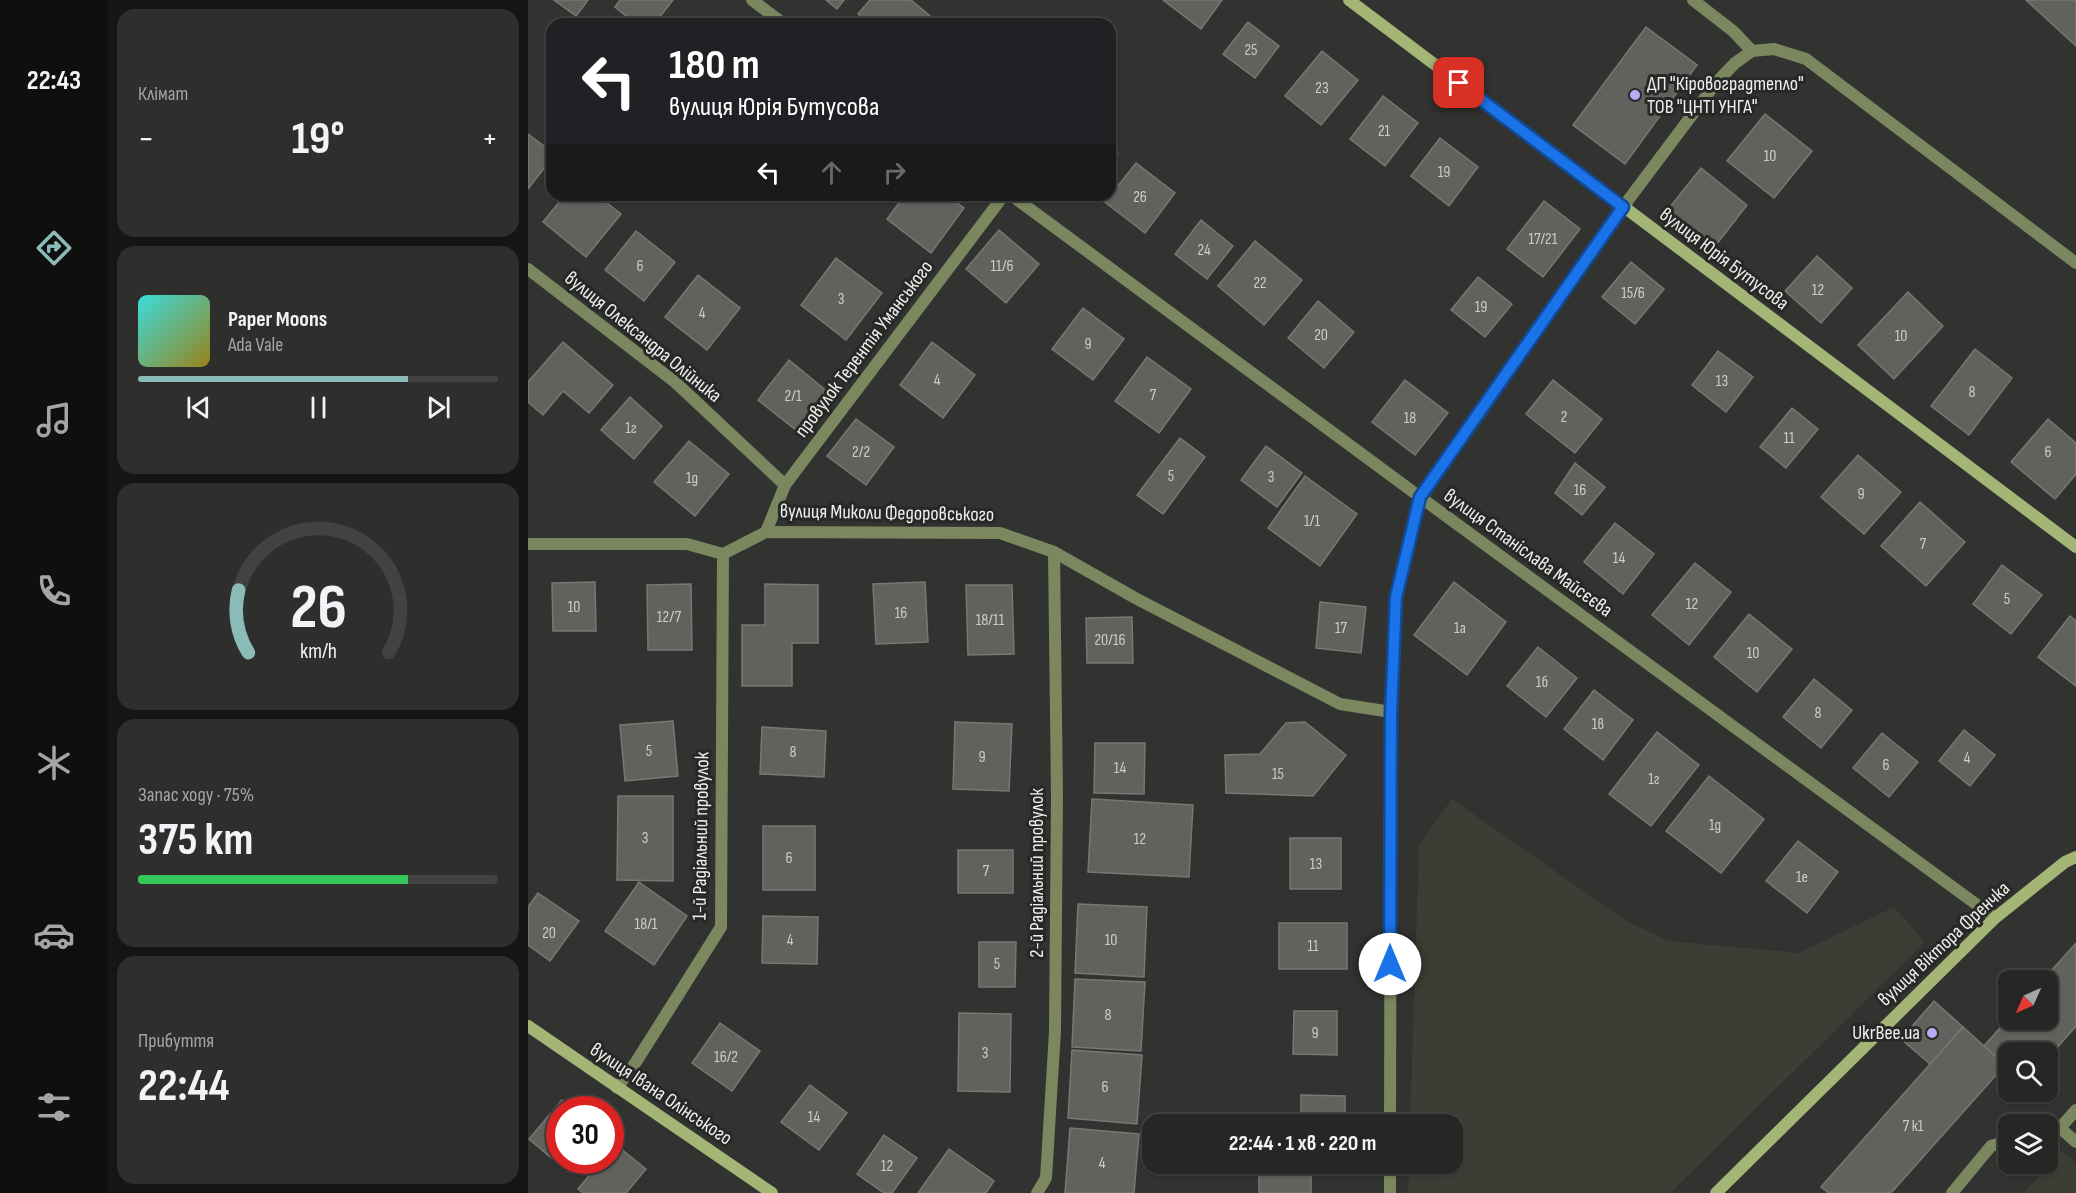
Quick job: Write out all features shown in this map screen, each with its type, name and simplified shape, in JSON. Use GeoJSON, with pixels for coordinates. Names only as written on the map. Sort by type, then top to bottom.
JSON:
{"type":"FeatureCollection","features":[{"type":"Feature","properties":{"kind":"street"},"geometry":{"type":"LineString","coordinates":[[752,0],[776,18]]}},
{"type":"Feature","properties":{"kind":"street","name":"вулиця Юрія Бутусова"},"geometry":{"type":"LineString","coordinates":[[1350,0],[2076,547]]}},
{"type":"Feature","properties":{"kind":"street"},"geometry":{"type":"LineString","coordinates":[[1693,0],[1733,31],[1752,51]]}},
{"type":"Feature","properties":{"kind":"street"},"geometry":{"type":"LineString","coordinates":[[1390,1114],[1391,712],[1396,597],[1420,497],[1623,207],[1716,83],[1735,63],[1752,51],[1774,49],[1806,59],[2076,263]]}},
{"type":"Feature","properties":{"kind":"street","name":"провулок Терентія Уманського"},"geometry":{"type":"LineString","coordinates":[[766,532],[785,485],[999,201]]}},
{"type":"Feature","properties":{"kind":"street","name":"вулиця Станіслава Майсєєва"},"geometry":{"type":"LineString","coordinates":[[1019,201],[1995,918]]}},
{"type":"Feature","properties":{"kind":"street","name":"вулиця Олександра Олійника"},"geometry":{"type":"LineString","coordinates":[[528,269],[675,382],[785,485]]}},
{"type":"Feature","properties":{"kind":"street","name":"вулиця Миколи Федоровського"},"geometry":{"type":"LineString","coordinates":[[723,554],[766,532],[1000,533],[1054,552],[1137,599],[1340,704],[1391,712]]}},
{"type":"Feature","properties":{"kind":"street"},"geometry":{"type":"LineString","coordinates":[[528,544],[687,544],[723,554]]}},
{"type":"Feature","properties":{"kind":"street","name":"2-й Радіальний провулок"},"geometry":{"type":"LineString","coordinates":[[1037,1193],[1046,1178],[1055,1031],[1057,798],[1054,552]]}},
{"type":"Feature","properties":{"kind":"street","name":"1-й Радіальний провулок"},"geometry":{"type":"LineString","coordinates":[[617,1088],[636,1062],[721,927],[723,554]]}},
{"type":"Feature","properties":{"kind":"street","name":"вулиця Віктора Френчка"},"geometry":{"type":"LineString","coordinates":[[1716,1193],[1995,918],[2065,862],[2076,857]]}},
{"type":"Feature","properties":{"kind":"street","name":"вулиця Івана Олінського"},"geometry":{"type":"LineString","coordinates":[[528,1026],[772,1193]]}},
{"type":"Feature","properties":{"kind":"street"},"geometry":{"type":"LineString","coordinates":[[2076,1110],[2060,1128],[2076,1142]]}},
{"type":"Feature","properties":{"kind":"street"},"geometry":{"type":"LineString","coordinates":[[1952,1193],[1991,1146],[1998,1144]]}},
{"type":"Feature","properties":{"kind":"street"},"geometry":{"type":"LineString","coordinates":[[1389,1193],[1390,1174]]}},
{"type":"Feature","properties":{"kind":"shaded area"},"geometry":{"type":"Polygon","coordinates":[[[1452,799],[1623,919],[1668,941],[1799,953],[1894,907],[1925,942],[1670,1193],[1408,1193],[1409,1174],[1463,1174],[1463,1114],[1410,1114],[1419,845],[1452,799]]]}},
{"type":"Feature","properties":{"kind":"shaded area"},"geometry":{"type":"Polygon","coordinates":[[[2062,1151],[2076,1163],[2076,1193],[2024,1193],[2041,1174],[2058,1174],[2058,1155],[2062,1151]]]}},
{"type":"Feature","properties":{"kind":"building"},"geometry":{"type":"Polygon","coordinates":[[[554,0],[588,0],[576,16],[554,0]]]}},
{"type":"Feature","properties":{"kind":"building"},"geometry":{"type":"Polygon","coordinates":[[[620,0],[673,0],[659,18],[629,18],[615,7],[620,0]]]}},
{"type":"Feature","properties":{"kind":"building"},"geometry":{"type":"Polygon","coordinates":[[[826,0],[844,0],[837,9],[826,0]]]}},
{"type":"Feature","properties":{"kind":"building"},"geometry":{"type":"Polygon","coordinates":[[[870,0],[911,0],[932,18],[863,18],[858,14],[870,0]]]}},
{"type":"Feature","properties":{"kind":"building"},"geometry":{"type":"Polygon","coordinates":[[[1163,0],[1222,0],[1201,29],[1163,0]]]}},
{"type":"Feature","properties":{"kind":"building"},"geometry":{"type":"Polygon","coordinates":[[[2026,0],[2076,0],[2076,46],[2026,0]]]}},
{"type":"Feature","properties":{"kind":"building"},"geometry":{"type":"Polygon","coordinates":[[[1248,22],[1279,46],[1255,78],[1223,54],[1248,22]]]}},
{"type":"Feature","properties":{"kind":"building","name":"ДП \"Кіровоградтепло\" ТОВ \"ЦНТІ УНГА\""},"geometry":{"type":"Polygon","coordinates":[[[1646,27],[1697,65],[1625,164],[1573,125],[1646,27]]]}},
{"type":"Feature","properties":{"kind":"building"},"geometry":{"type":"Polygon","coordinates":[[[1322,51],[1358,80],[1321,125],[1285,96],[1322,51]]]}},
{"type":"Feature","properties":{"kind":"building"},"geometry":{"type":"Polygon","coordinates":[[[1383,96],[1418,123],[1385,166],[1350,139],[1383,96]]]}},
{"type":"Feature","properties":{"kind":"building"},"geometry":{"type":"Polygon","coordinates":[[[1765,114],[1812,151],[1774,198],[1727,161],[1765,114]]]}},
{"type":"Feature","properties":{"kind":"building"},"geometry":{"type":"Polygon","coordinates":[[[528,134],[546,148],[546,166],[528,189],[528,134]]]}},
{"type":"Feature","properties":{"kind":"building"},"geometry":{"type":"Polygon","coordinates":[[[1440,138],[1478,167],[1449,206],[1411,176],[1440,138]]]}},
{"type":"Feature","properties":{"kind":"building"},"geometry":{"type":"Polygon","coordinates":[[[1136,163],[1175,193],[1145,233],[1105,202],[1116,201],[1116,188],[1136,163]]]}},
{"type":"Feature","properties":{"kind":"building"},"geometry":{"type":"Polygon","coordinates":[[[1701,168],[1747,205],[1709,254],[1662,217],[1701,168]]]}},
{"type":"Feature","properties":{"kind":"building"},"geometry":{"type":"Polygon","coordinates":[[[560,201],[605,201],[621,214],[586,257],[543,222],[560,201]]]}},
{"type":"Feature","properties":{"kind":"building"},"geometry":{"type":"Polygon","coordinates":[[[900,201],[954,201],[964,208],[931,253],[887,219],[900,201]]]}},
{"type":"Feature","properties":{"kind":"building"},"geometry":{"type":"Polygon","coordinates":[[[1544,201],[1580,229],[1543,277],[1507,249],[1544,201]]]}},
{"type":"Feature","properties":{"kind":"building"},"geometry":{"type":"Polygon","coordinates":[[[1201,220],[1233,246],[1207,279],[1175,254],[1201,220]]]}},
{"type":"Feature","properties":{"kind":"building"},"geometry":{"type":"Polygon","coordinates":[[[999,230],[1039,264],[1006,303],[966,269],[999,230]]]}},
{"type":"Feature","properties":{"kind":"building"},"geometry":{"type":"Polygon","coordinates":[[[636,231],[675,262],[644,301],[605,270],[636,231]]]}},
{"type":"Feature","properties":{"kind":"building"},"geometry":{"type":"Polygon","coordinates":[[[1255,241],[1302,280],[1264,325],[1218,286],[1255,241]]]}},
{"type":"Feature","properties":{"kind":"building"},"geometry":{"type":"Polygon","coordinates":[[[1817,256],[1852,288],[1821,323],[1785,291],[1817,256]]]}},
{"type":"Feature","properties":{"kind":"building"},"geometry":{"type":"Polygon","coordinates":[[[836,258],[882,293],[846,340],[801,305],[836,258]]]}},
{"type":"Feature","properties":{"kind":"building"},"geometry":{"type":"Polygon","coordinates":[[[1631,262],[1664,289],[1635,324],[1602,297],[1631,262]]]}},
{"type":"Feature","properties":{"kind":"building"},"geometry":{"type":"Polygon","coordinates":[[[698,275],[740,308],[707,350],[665,317],[698,275]]]}},
{"type":"Feature","properties":{"kind":"building"},"geometry":{"type":"Polygon","coordinates":[[[1478,277],[1512,304],[1485,337],[1451,310],[1478,277]]]}},
{"type":"Feature","properties":{"kind":"building"},"geometry":{"type":"Polygon","coordinates":[[[1908,292],[1943,326],[1894,379],[1858,345],[1908,292]]]}},
{"type":"Feature","properties":{"kind":"building"},"geometry":{"type":"Polygon","coordinates":[[[1318,301],[1354,332],[1324,368],[1288,338],[1318,301]]]}},
{"type":"Feature","properties":{"kind":"building"},"geometry":{"type":"Polygon","coordinates":[[[1083,308],[1124,339],[1093,380],[1052,349],[1083,308]]]}},
{"type":"Feature","properties":{"kind":"building"},"geometry":{"type":"Polygon","coordinates":[[[563,342],[613,385],[589,413],[563,391],[543,415],[528,402],[528,382],[563,342]]]}},
{"type":"Feature","properties":{"kind":"building"},"geometry":{"type":"Polygon","coordinates":[[[932,342],[975,375],[943,418],[900,385],[932,342]]]}},
{"type":"Feature","properties":{"kind":"building"},"geometry":{"type":"Polygon","coordinates":[[[1975,349],[2012,378],[1969,435],[1931,406],[1975,349]]]}},
{"type":"Feature","properties":{"kind":"building"},"geometry":{"type":"Polygon","coordinates":[[[1718,351],[1753,377],[1726,412],[1692,385],[1718,351]]]}},
{"type":"Feature","properties":{"kind":"building"},"geometry":{"type":"Polygon","coordinates":[[[1147,357],[1191,389],[1159,433],[1115,401],[1147,357]]]}},
{"type":"Feature","properties":{"kind":"building"},"geometry":{"type":"Polygon","coordinates":[[[789,360],[828,392],[797,431],[758,400],[789,360]]]}},
{"type":"Feature","properties":{"kind":"building"},"geometry":{"type":"Polygon","coordinates":[[[1405,380],[1448,413],[1415,455],[1372,422],[1405,380]]]}},
{"type":"Feature","properties":{"kind":"building"},"geometry":{"type":"Polygon","coordinates":[[[1553,380],[1602,419],[1575,453],[1526,414],[1553,380]]]}},
{"type":"Feature","properties":{"kind":"building"},"geometry":{"type":"Polygon","coordinates":[[[630,397],[662,426],[634,459],[601,430],[630,397]]]}},
{"type":"Feature","properties":{"kind":"building"},"geometry":{"type":"Polygon","coordinates":[[[1792,408],[1818,429],[1786,468],[1760,447],[1792,408]]]}},
{"type":"Feature","properties":{"kind":"building"},"geometry":{"type":"Polygon","coordinates":[[[856,419],[894,447],[866,485],[827,456],[856,419]]]}},
{"type":"Feature","properties":{"kind":"building"},"geometry":{"type":"Polygon","coordinates":[[[2048,419],[2076,443],[2076,474],[2055,499],[2011,462],[2048,419]]]}},
{"type":"Feature","properties":{"kind":"building"},"geometry":{"type":"Polygon","coordinates":[[[1180,438],[1205,457],[1163,514],[1137,495],[1180,438]]]}},
{"type":"Feature","properties":{"kind":"building"},"geometry":{"type":"Polygon","coordinates":[[[689,441],[729,474],[695,516],[654,482],[689,441]]]}},
{"type":"Feature","properties":{"kind":"building"},"geometry":{"type":"Polygon","coordinates":[[[1266,446],[1302,473],[1277,507],[1241,480],[1266,446]]]}},
{"type":"Feature","properties":{"kind":"building"},"geometry":{"type":"Polygon","coordinates":[[[1858,455],[1901,492],[1864,534],[1821,497],[1858,455]]]}},
{"type":"Feature","properties":{"kind":"building"},"geometry":{"type":"Polygon","coordinates":[[[1575,463],[1605,487],[1582,515],[1555,493],[1575,463]]]}},
{"type":"Feature","properties":{"kind":"building"},"geometry":{"type":"Polygon","coordinates":[[[1305,476],[1357,514],[1320,566],[1268,528],[1305,476]]]}},
{"type":"Feature","properties":{"kind":"building"},"geometry":{"type":"Polygon","coordinates":[[[1920,502],[1965,542],[1926,586],[1881,546],[1920,502]]]}},
{"type":"Feature","properties":{"kind":"building"},"geometry":{"type":"Polygon","coordinates":[[[1615,523],[1654,554],[1623,594],[1584,562],[1615,523]]]}},
{"type":"Feature","properties":{"kind":"building"},"geometry":{"type":"Polygon","coordinates":[[[1695,563],[1731,592],[1689,645],[1652,615],[1695,563]]]}},
{"type":"Feature","properties":{"kind":"building"},"geometry":{"type":"Polygon","coordinates":[[[2002,565],[2042,595],[2011,634],[1973,604],[2002,565]]]}},
{"type":"Feature","properties":{"kind":"building"},"geometry":{"type":"Polygon","coordinates":[[[595,582],[596,631],[553,631],[552,583],[595,582]]]}},
{"type":"Feature","properties":{"kind":"building"},"geometry":{"type":"Polygon","coordinates":[[[925,582],[928,642],[876,644],[873,584],[925,582]]]}},
{"type":"Feature","properties":{"kind":"building"},"geometry":{"type":"Polygon","coordinates":[[[1454,582],[1506,622],[1467,675],[1414,635],[1454,582]]]}},
{"type":"Feature","properties":{"kind":"building"},"geometry":{"type":"Polygon","coordinates":[[[691,584],[692,650],[648,650],[647,585],[691,584]]]}},
{"type":"Feature","properties":{"kind":"building"},"geometry":{"type":"Polygon","coordinates":[[[765,584],[818,585],[818,643],[792,643],[792,686],[742,686],[742,625],[765,625],[765,584]]]}},
{"type":"Feature","properties":{"kind":"building"},"geometry":{"type":"Polygon","coordinates":[[[966,585],[1012,585],[1014,654],[968,655],[966,585]]]}},
{"type":"Feature","properties":{"kind":"building"},"geometry":{"type":"Polygon","coordinates":[[[1320,602],[1366,607],[1361,653],[1316,648],[1320,602]]]}},
{"type":"Feature","properties":{"kind":"building"},"geometry":{"type":"Polygon","coordinates":[[[1749,614],[1792,649],[1757,692],[1714,657],[1749,614]]]}},
{"type":"Feature","properties":{"kind":"building"},"geometry":{"type":"Polygon","coordinates":[[[2070,616],[2076,621],[2076,686],[2038,657],[2070,616]]]}},
{"type":"Feature","properties":{"kind":"building"},"geometry":{"type":"Polygon","coordinates":[[[1132,617],[1133,663],[1087,663],[1086,618],[1132,617]]]}},
{"type":"Feature","properties":{"kind":"building"},"geometry":{"type":"Polygon","coordinates":[[[1538,647],[1577,678],[1546,717],[1507,686],[1538,647]]]}},
{"type":"Feature","properties":{"kind":"building"},"geometry":{"type":"Polygon","coordinates":[[[1814,679],[1852,710],[1821,748],[1783,717],[1814,679]]]}},
{"type":"Feature","properties":{"kind":"building"},"geometry":{"type":"Polygon","coordinates":[[[1594,690],[1633,720],[1603,760],[1564,729],[1594,690]]]}},
{"type":"Feature","properties":{"kind":"building"},"geometry":{"type":"Polygon","coordinates":[[[673,721],[678,776],[625,781],[620,725],[673,721]]]}},
{"type":"Feature","properties":{"kind":"building"},"geometry":{"type":"Polygon","coordinates":[[[955,722],[1012,724],[1009,791],[953,789],[955,722]]]}},
{"type":"Feature","properties":{"kind":"building"},"geometry":{"type":"Polygon","coordinates":[[[1305,722],[1346,755],[1313,796],[1226,793],[1225,755],[1260,754],[1286,723],[1305,722]]]}},
{"type":"Feature","properties":{"kind":"building"},"geometry":{"type":"Polygon","coordinates":[[[762,727],[826,731],[824,777],[760,774],[762,727]]]}},
{"type":"Feature","properties":{"kind":"building"},"geometry":{"type":"Polygon","coordinates":[[[1964,730],[1995,755],[1970,786],[1939,761],[1964,730]]]}},
{"type":"Feature","properties":{"kind":"building"},"geometry":{"type":"Polygon","coordinates":[[[1657,732],[1699,765],[1651,826],[1609,794],[1657,732]]]}},
{"type":"Feature","properties":{"kind":"building"},"geometry":{"type":"Polygon","coordinates":[[[1882,733],[1918,762],[1889,797],[1853,768],[1882,733]]]}},
{"type":"Feature","properties":{"kind":"building"},"geometry":{"type":"Polygon","coordinates":[[[1095,743],[1145,743],[1144,794],[1094,793],[1095,743]]]}},
{"type":"Feature","properties":{"kind":"building"},"geometry":{"type":"Polygon","coordinates":[[[1709,776],[1764,819],[1721,873],[1666,831],[1709,776]]]}},
{"type":"Feature","properties":{"kind":"building"},"geometry":{"type":"Polygon","coordinates":[[[618,796],[673,796],[673,881],[617,880],[618,796]]]}},
{"type":"Feature","properties":{"kind":"building"},"geometry":{"type":"Polygon","coordinates":[[[1092,799],[1193,805],[1189,877],[1088,872],[1092,799]]]}},
{"type":"Feature","properties":{"kind":"building"},"geometry":{"type":"Polygon","coordinates":[[[763,826],[815,826],[815,890],[763,890],[763,826]]]}},
{"type":"Feature","properties":{"kind":"building"},"geometry":{"type":"Polygon","coordinates":[[[1290,838],[1341,838],[1341,889],[1290,889],[1290,838]]]}},
{"type":"Feature","properties":{"kind":"building"},"geometry":{"type":"Polygon","coordinates":[[[1798,841],[1838,872],[1807,913],[1766,881],[1798,841]]]}},
{"type":"Feature","properties":{"kind":"building"},"geometry":{"type":"Polygon","coordinates":[[[958,850],[1013,850],[1013,893],[958,893],[958,850]]]}},
{"type":"Feature","properties":{"kind":"building"},"geometry":{"type":"Polygon","coordinates":[[[639,882],[687,916],[654,965],[605,931],[639,882]]]}},
{"type":"Feature","properties":{"kind":"building"},"geometry":{"type":"Polygon","coordinates":[[[538,893],[579,921],[550,961],[528,945],[528,907],[538,893]]]}},
{"type":"Feature","properties":{"kind":"building"},"geometry":{"type":"Polygon","coordinates":[[[1078,904],[1147,907],[1144,977],[1075,973],[1078,904]]]}},
{"type":"Feature","properties":{"kind":"building"},"geometry":{"type":"Polygon","coordinates":[[[763,916],[818,917],[817,964],[762,963],[763,916]]]}},
{"type":"Feature","properties":{"kind":"building"},"geometry":{"type":"Polygon","coordinates":[[[1279,923],[1347,923],[1347,969],[1279,969],[1279,923]]]}},
{"type":"Feature","properties":{"kind":"building"},"geometry":{"type":"Polygon","coordinates":[[[979,942],[1016,942],[1015,987],[979,987],[979,942]]]}},
{"type":"Feature","properties":{"kind":"building"},"geometry":{"type":"Polygon","coordinates":[[[2076,943],[2076,1026],[2058,1047],[2058,1042],[1998,1042],[1998,1059],[1984,1046],[1998,1030],[2058,1030],[2058,970],[2052,970],[2076,943]]]}},
{"type":"Feature","properties":{"kind":"building"},"geometry":{"type":"Polygon","coordinates":[[[1075,979],[1145,982],[1141,1051],[1072,1047],[1075,979]]]}},
{"type":"Feature","properties":{"kind":"building","name":"UkrBee.ua"},"geometry":{"type":"Polygon","coordinates":[[[1934,1001],[1963,1027],[1930,1064],[1901,1039],[1934,1001]]]}},
{"type":"Feature","properties":{"kind":"building"},"geometry":{"type":"Polygon","coordinates":[[[1294,1011],[1337,1011],[1337,1055],[1293,1054],[1294,1011]]]}},
{"type":"Feature","properties":{"kind":"building"},"geometry":{"type":"Polygon","coordinates":[[[959,1013],[1011,1014],[1010,1092],[958,1091],[959,1013]]]}},
{"type":"Feature","properties":{"kind":"building"},"geometry":{"type":"Polygon","coordinates":[[[720,1023],[760,1051],[732,1091],[692,1063],[720,1023]]]}},
{"type":"Feature","properties":{"kind":"building"},"geometry":{"type":"Polygon","coordinates":[[[1963,1027],[1998,1059],[1998,1073],[1891,1193],[1829,1193],[1821,1187],[1963,1027]]]}},
{"type":"Feature","properties":{"kind":"building"},"geometry":{"type":"Polygon","coordinates":[[[1072,1050],[1142,1055],[1137,1124],[1068,1118],[1072,1050]]]}},
{"type":"Feature","properties":{"kind":"building"},"geometry":{"type":"Polygon","coordinates":[[[810,1085],[847,1113],[819,1150],[781,1122],[810,1085]]]}},
{"type":"Feature","properties":{"kind":"building"},"geometry":{"type":"Polygon","coordinates":[[[1301,1095],[1345,1096],[1345,1114],[1301,1114],[1301,1095]]]}},
{"type":"Feature","properties":{"kind":"building"},"geometry":{"type":"Polygon","coordinates":[[[546,1119],[546,1153],[529,1139],[546,1119]]]}},
{"type":"Feature","properties":{"kind":"building"},"geometry":{"type":"Polygon","coordinates":[[[1070,1128],[1139,1134],[1134,1193],[1065,1193],[1070,1128]]]}},
{"type":"Feature","properties":{"kind":"building"},"geometry":{"type":"Polygon","coordinates":[[[884,1135],[917,1158],[892,1193],[884,1193],[857,1174],[884,1135]]]}},
{"type":"Feature","properties":{"kind":"building"},"geometry":{"type":"Polygon","coordinates":[[[949,1149],[994,1181],[986,1193],[918,1193],[949,1149]]]}},
{"type":"Feature","properties":{"kind":"building"},"geometry":{"type":"Polygon","coordinates":[[[624,1151],[646,1169],[626,1193],[583,1193],[578,1189],[590,1174],[624,1174],[624,1151]]]}},
{"type":"Feature","properties":{"kind":"building"},"geometry":{"type":"Polygon","coordinates":[[[1259,1174],[1311,1174],[1311,1193],[1259,1193],[1259,1174]]]}},
{"type":"Feature","properties":{"kind":"place","name":"ДП \"Кіровоградтепло\" ТОВ \"ЦНТІ УНГА\""},"geometry":{"type":"Point","coordinates":[1635,95]}},
{"type":"Feature","properties":{"kind":"place","name":"UkrBee.ua"},"geometry":{"type":"Point","coordinates":[1932,1033]}},
{"type":"Feature","properties":{"kind":"route"},"geometry":{"type":"LineString","coordinates":[[1390,964],[1391,712],[1396,597],[1420,497],[1623,207],[1459,83]]}}]}
